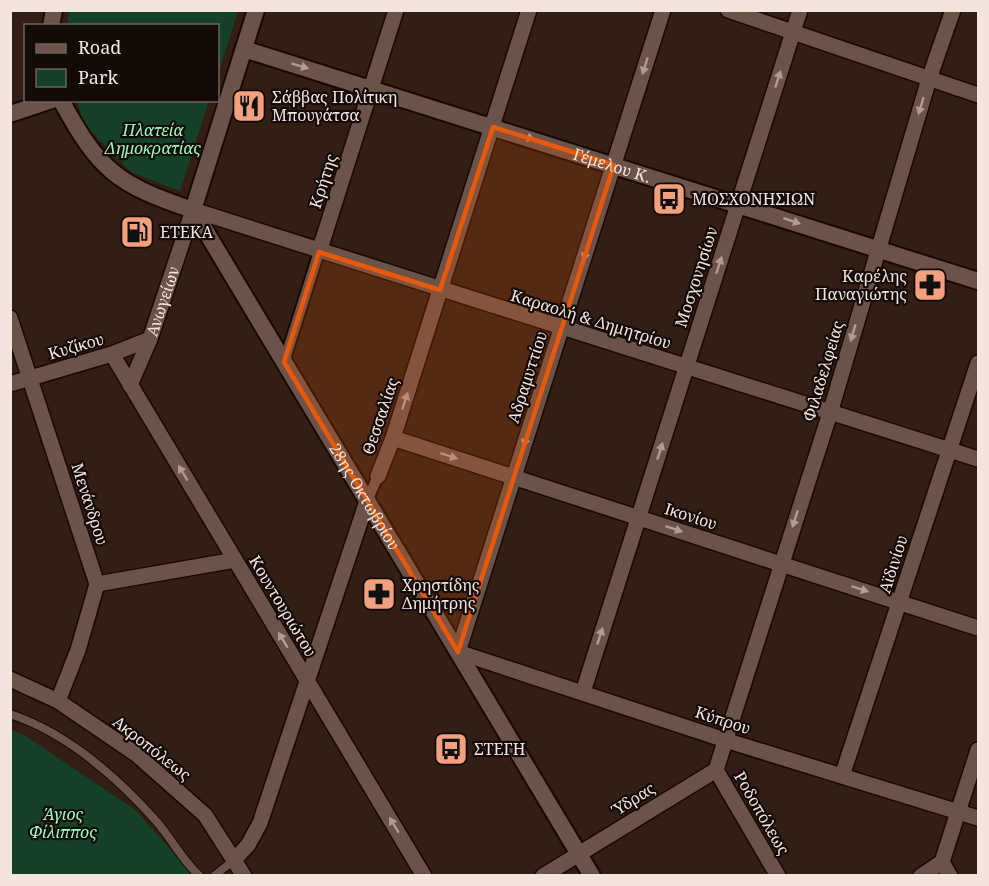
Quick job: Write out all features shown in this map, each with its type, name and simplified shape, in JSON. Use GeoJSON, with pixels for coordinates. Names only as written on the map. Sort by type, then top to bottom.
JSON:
{"type":"FeatureCollection","features":[{"type":"Feature","properties":{"kind":"main road","name":"Ανωγείων"},"geometry":{"type":"LineString","coordinates":[[193,210],[256,10]]}},
{"type":"Feature","properties":{"kind":"main road","name":"Γέμελου Κ."},"geometry":{"type":"LineString","coordinates":[[244,49],[978,281]]}},
{"type":"Feature","properties":{"kind":"main road"},"geometry":{"type":"LineString","coordinates":[[10,114],[46,102]]}},
{"type":"Feature","properties":{"kind":"main road"},"geometry":{"type":"LineString","coordinates":[[63,102],[82,139],[106,168],[141,191],[193,210]]}},
{"type":"Feature","properties":{"kind":"main road","name":"28ης Οκτωβρίου"},"geometry":{"type":"LineString","coordinates":[[193,210],[592,876]]}},
{"type":"Feature","properties":{"kind":"street","name":"Κρήτης"},"geometry":{"type":"LineString","coordinates":[[284,362],[396,10]]}},
{"type":"Feature","properties":{"kind":"street","name":"Θεσσαλίας"},"geometry":{"type":"LineString","coordinates":[[235,859],[248,845],[260,823],[367,501],[393,438],[529,10]]}},
{"type":"Feature","properties":{"kind":"street","name":"Αδραμυττίου"},"geometry":{"type":"LineString","coordinates":[[458,652],[663,10]]}},
{"type":"Feature","properties":{"kind":"street"},"geometry":{"type":"LineString","coordinates":[[728,10],[978,95]]}},
{"type":"Feature","properties":{"kind":"street","name":"Μοσχονησίων"},"geometry":{"type":"LineString","coordinates":[[583,692],[800,10]]}},
{"type":"Feature","properties":{"kind":"street","name":"Φιλαδελφείας"},"geometry":{"type":"LineString","coordinates":[[725,740],[830,413],[929,79],[953,10]]}},
{"type":"Feature","properties":{"kind":"street","name":"Καραολή & Δημητρίου"},"geometry":{"type":"LineString","coordinates":[[193,210],[319,252],[978,459]]}},
{"type":"Feature","properties":{"kind":"street","name":"Ανωγείων"},"geometry":{"type":"LineString","coordinates":[[130,385],[150,339],[193,210]]}},
{"type":"Feature","properties":{"kind":"street","name":"Μενάνδρου"},"geometry":{"type":"LineString","coordinates":[[10,318],[97,584]]}},
{"type":"Feature","properties":{"kind":"street","name":"Κυζίκου"},"geometry":{"type":"LineString","coordinates":[[10,384],[112,354],[150,339]]}},
{"type":"Feature","properties":{"kind":"street","name":"Κουντουριώτου"},"geometry":{"type":"LineString","coordinates":[[112,354],[424,876]]}},
{"type":"Feature","properties":{"kind":"street","name":"Αϊδινίου"},"geometry":{"type":"LineString","coordinates":[[842,776],[978,363]]}},
{"type":"Feature","properties":{"kind":"street","name":"Ικονίου"},"geometry":{"type":"LineString","coordinates":[[393,438],[978,628]]}},
{"type":"Feature","properties":{"kind":"street"},"geometry":{"type":"LineString","coordinates":[[58,701],[78,650],[97,584],[235,560]]}},
{"type":"Feature","properties":{"kind":"street","name":"Κύπρου"},"geometry":{"type":"LineString","coordinates":[[458,652],[725,740],[978,819]]}},
{"type":"Feature","properties":{"kind":"street","name":"Ακροπόλεως"},"geometry":{"type":"LineString","coordinates":[[10,679],[58,701],[136,754],[205,814],[244,876]]}},
{"type":"Feature","properties":{"kind":"street"},"geometry":{"type":"LineString","coordinates":[[716,770],[725,740]]}},
{"type":"Feature","properties":{"kind":"street"},"geometry":{"type":"LineString","coordinates":[[921,876],[942,862],[978,750]]}},
{"type":"Feature","properties":{"kind":"street","name":"Ύδρας"},"geometry":{"type":"LineString","coordinates":[[543,876],[716,770]]}},
{"type":"Feature","properties":{"kind":"street","name":"Ροδοπόλεως"},"geometry":{"type":"LineString","coordinates":[[716,770],[777,876]]}},
{"type":"Feature","properties":{"kind":"street"},"geometry":{"type":"LineString","coordinates":[[942,862],[950,876]]}},
{"type":"Feature","properties":{"kind":"lane"},"geometry":{"type":"LineString","coordinates":[[10,714],[32,721],[119,782],[162,829],[190,868],[200,876]]}},
{"type":"Feature","properties":{"kind":"lane"},"geometry":{"type":"LineString","coordinates":[[214,876],[235,859]]}},
{"type":"Feature","properties":{"kind":"highlighted area"},"geometry":{"type":"Polygon","coordinates":[[[493,127],[614,165],[458,652],[284,362],[319,252],[440,290],[493,127]]]}},
{"type":"Feature","properties":{"kind":"green space","name":"Πλατεία Δημοκρατίας"},"geometry":{"type":"Polygon","coordinates":[[[69,10],[238,11],[219,72],[219,24],[67,24],[69,10]]]}},
{"type":"Feature","properties":{"kind":"green space","name":"Πλατεία Δημοκρατίας"},"geometry":{"type":"Polygon","coordinates":[[[77,102],[209,102],[180,191],[131,172],[84,124],[77,102]]]}},
{"type":"Feature","properties":{"kind":"green space","name":"Άγιος Φίλιππος"},"geometry":{"type":"Polygon","coordinates":[[[11,729],[27,737],[134,809],[194,875],[11,876],[11,729]]]}},
{"type":"Feature","properties":{"kind":"place","name":"Σάββας Πολίτικη Μπουγάτσα"},"geometry":{"type":"Point","coordinates":[249,106]}},
{"type":"Feature","properties":{"kind":"place","name":"ΜΟΣΧΟΝΗΣΙΩΝ"},"geometry":{"type":"Point","coordinates":[669,199]}},
{"type":"Feature","properties":{"kind":"place","name":"ΕΤΕΚΑ"},"geometry":{"type":"Point","coordinates":[137,232]}},
{"type":"Feature","properties":{"kind":"place","name":"Καρέλης Παναγιώτης"},"geometry":{"type":"Point","coordinates":[930,285]}},
{"type":"Feature","properties":{"kind":"place","name":"Χρηστίδης Δημήτρης"},"geometry":{"type":"Point","coordinates":[379,594]}},
{"type":"Feature","properties":{"kind":"place","name":"ΣΤΕΓΗ"},"geometry":{"type":"Point","coordinates":[451,749]}}]}
